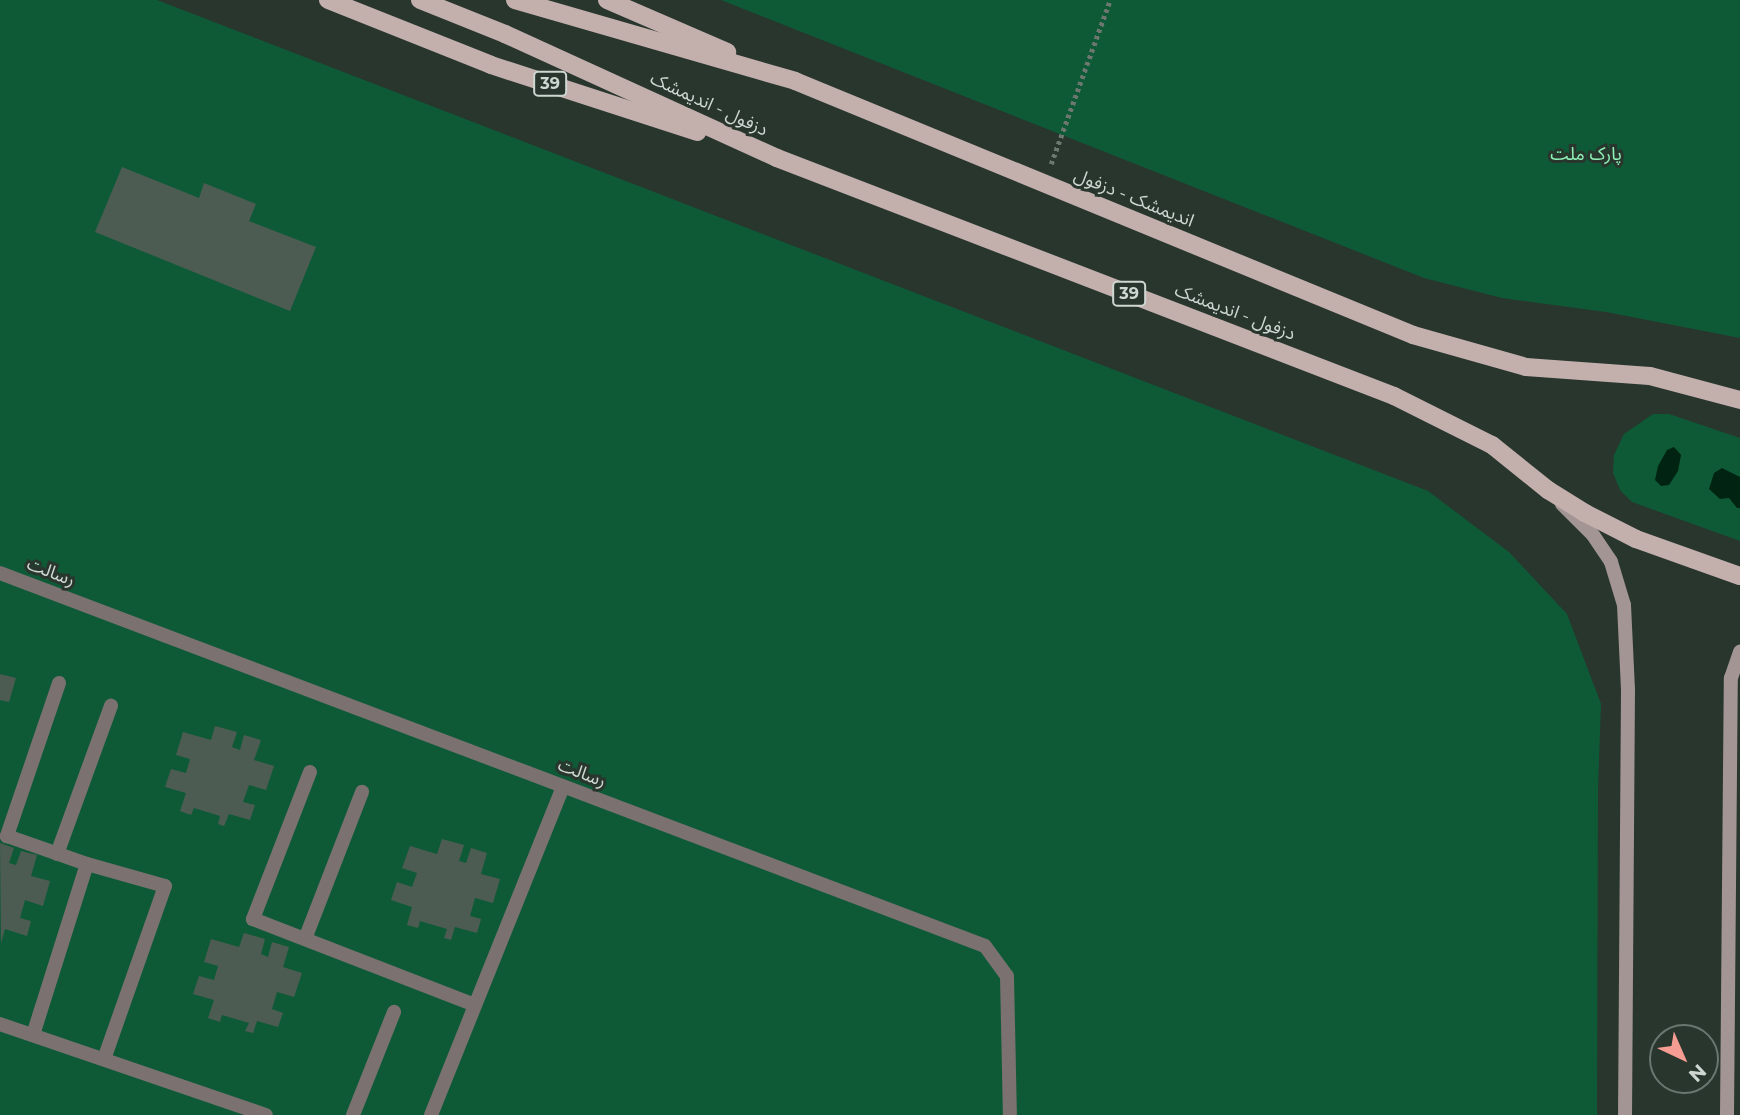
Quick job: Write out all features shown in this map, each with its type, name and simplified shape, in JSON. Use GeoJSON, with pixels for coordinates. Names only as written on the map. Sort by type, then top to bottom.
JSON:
{"type":"FeatureCollection","features":[{"type":"Feature","properties":{"kind":"main road","name":"39"},"geometry":{"type":"LineString","coordinates":[[328,0],[491,65],[777,158]]}},
{"type":"Feature","properties":{"kind":"main road","name":"دزفول - اندیمشک"},"geometry":{"type":"LineString","coordinates":[[420,0],[505,34],[777,158],[1394,396],[1492,445],[1548,491],[1636,539],[1740,576]]}},
{"type":"Feature","properties":{"kind":"main road"},"geometry":{"type":"LineString","coordinates":[[607,0],[795,81]]}},
{"type":"Feature","properties":{"kind":"main road","name":"اندیمشک - دزفول"},"geometry":{"type":"LineString","coordinates":[[518,1],[795,81],[1413,335],[1526,367],[1650,376],[1740,400]]}},
{"type":"Feature","properties":{"kind":"main road"},"geometry":{"type":"LineString","coordinates":[[1548,491],[1593,535],[1611,562],[1624,605],[1628,689],[1625,1115]]}},
{"type":"Feature","properties":{"kind":"main road"},"geometry":{"type":"LineString","coordinates":[[1727,1115],[1731,678],[1740,652]]}},
{"type":"Feature","properties":{"kind":"street","name":"رسالت"},"geometry":{"type":"LineString","coordinates":[[0,573],[985,946],[1007,976],[1010,1115]]}},
{"type":"Feature","properties":{"kind":"street"},"geometry":{"type":"LineString","coordinates":[[59,683],[7,836],[87,864],[165,886],[104,1059]]}},
{"type":"Feature","properties":{"kind":"street"},"geometry":{"type":"LineString","coordinates":[[57,854],[111,706]]}},
{"type":"Feature","properties":{"kind":"street"},"geometry":{"type":"LineString","coordinates":[[310,772],[253,919],[475,1005]]}},
{"type":"Feature","properties":{"kind":"street"},"geometry":{"type":"LineString","coordinates":[[431,1115],[563,786]]}},
{"type":"Feature","properties":{"kind":"street"},"geometry":{"type":"LineString","coordinates":[[305,939],[362,792]]}},
{"type":"Feature","properties":{"kind":"street"},"geometry":{"type":"LineString","coordinates":[[33,1035],[87,864]]}},
{"type":"Feature","properties":{"kind":"street"},"geometry":{"type":"LineString","coordinates":[[353,1115],[394,1012]]}},
{"type":"Feature","properties":{"kind":"street"},"geometry":{"type":"LineString","coordinates":[[0,1024],[266,1115]]}},
{"type":"Feature","properties":{"kind":"path"},"geometry":{"type":"LineString","coordinates":[[1045,184],[1110,0]]}},
{"type":"Feature","properties":{"kind":"green space"},"geometry":{"type":"Polygon","coordinates":[[[0,0],[157,0],[1428,491],[1509,552],[1567,614],[1601,704],[1598,789],[1597,1115],[0,1115],[0,0]]]}},
{"type":"Feature","properties":{"kind":"green space","name":"پارک ملت"},"geometry":{"type":"Polygon","coordinates":[[[721,0],[1740,0],[1740,338],[1606,312],[1502,298],[1424,278],[721,0]]]}},
{"type":"Feature","properties":{"kind":"green space"},"geometry":{"type":"Polygon","coordinates":[[[1653,414],[1669,414],[1740,438],[1740,541],[1632,502],[1620,490],[1613,473],[1614,455],[1624,434],[1653,414]]]}},
{"type":"Feature","properties":{"kind":"shaded area"},"geometry":{"type":"Polygon","coordinates":[[[1674,447],[1681,455],[1678,471],[1669,485],[1661,486],[1655,480],[1658,466],[1667,450],[1674,447]]]}},
{"type":"Feature","properties":{"kind":"shaded area"},"geometry":{"type":"Polygon","coordinates":[[[1722,468],[1740,477],[1740,508],[1729,498],[1720,499],[1709,489],[1714,473],[1722,468]]]}},
{"type":"Feature","properties":{"kind":"building"},"geometry":{"type":"Polygon","coordinates":[[[122,167],[199,198],[204,183],[256,204],[249,221],[316,247],[290,311],[95,232],[122,167]]]}},
{"type":"Feature","properties":{"kind":"building"},"geometry":{"type":"Polygon","coordinates":[[[0,674],[16,678],[9,702],[0,700],[0,674]]]}},
{"type":"Feature","properties":{"kind":"building"},"geometry":{"type":"Polygon","coordinates":[[[215,726],[237,732],[232,747],[240,750],[244,735],[261,740],[254,760],[274,766],[266,790],[249,785],[243,802],[255,805],[250,820],[229,814],[224,826],[218,824],[220,816],[194,808],[191,815],[180,811],[186,793],[165,787],[171,769],[186,773],[190,759],[176,755],[183,732],[211,740],[215,726]]]}},
{"type":"Feature","properties":{"kind":"building"},"geometry":{"type":"Polygon","coordinates":[[[442,839],[464,845],[459,861],[466,863],[471,848],[487,853],[481,874],[500,879],[493,903],[475,898],[470,916],[481,919],[477,933],[455,927],[451,940],[444,938],[447,929],[420,921],[418,928],[407,925],[412,907],[391,900],[397,882],[412,887],[417,873],[402,868],[410,846],[437,854],[442,839]]]}},
{"type":"Feature","properties":{"kind":"building"},"geometry":{"type":"Polygon","coordinates":[[[0,843],[14,848],[9,863],[16,865],[21,851],[37,855],[31,876],[50,881],[43,906],[25,900],[20,918],[31,921],[27,936],[5,929],[1,943],[0,843]]]}},
{"type":"Feature","properties":{"kind":"building"},"geometry":{"type":"Polygon","coordinates":[[[244,933],[265,939],[261,954],[268,957],[272,942],[289,947],[283,967],[302,973],[294,997],[277,992],[272,1009],[283,1013],[278,1027],[257,1021],[253,1033],[245,1031],[249,1023],[222,1015],[220,1022],[208,1018],[214,1000],[193,994],[199,976],[214,980],[218,966],[204,962],[211,939],[239,947],[244,933]]]}}]}
